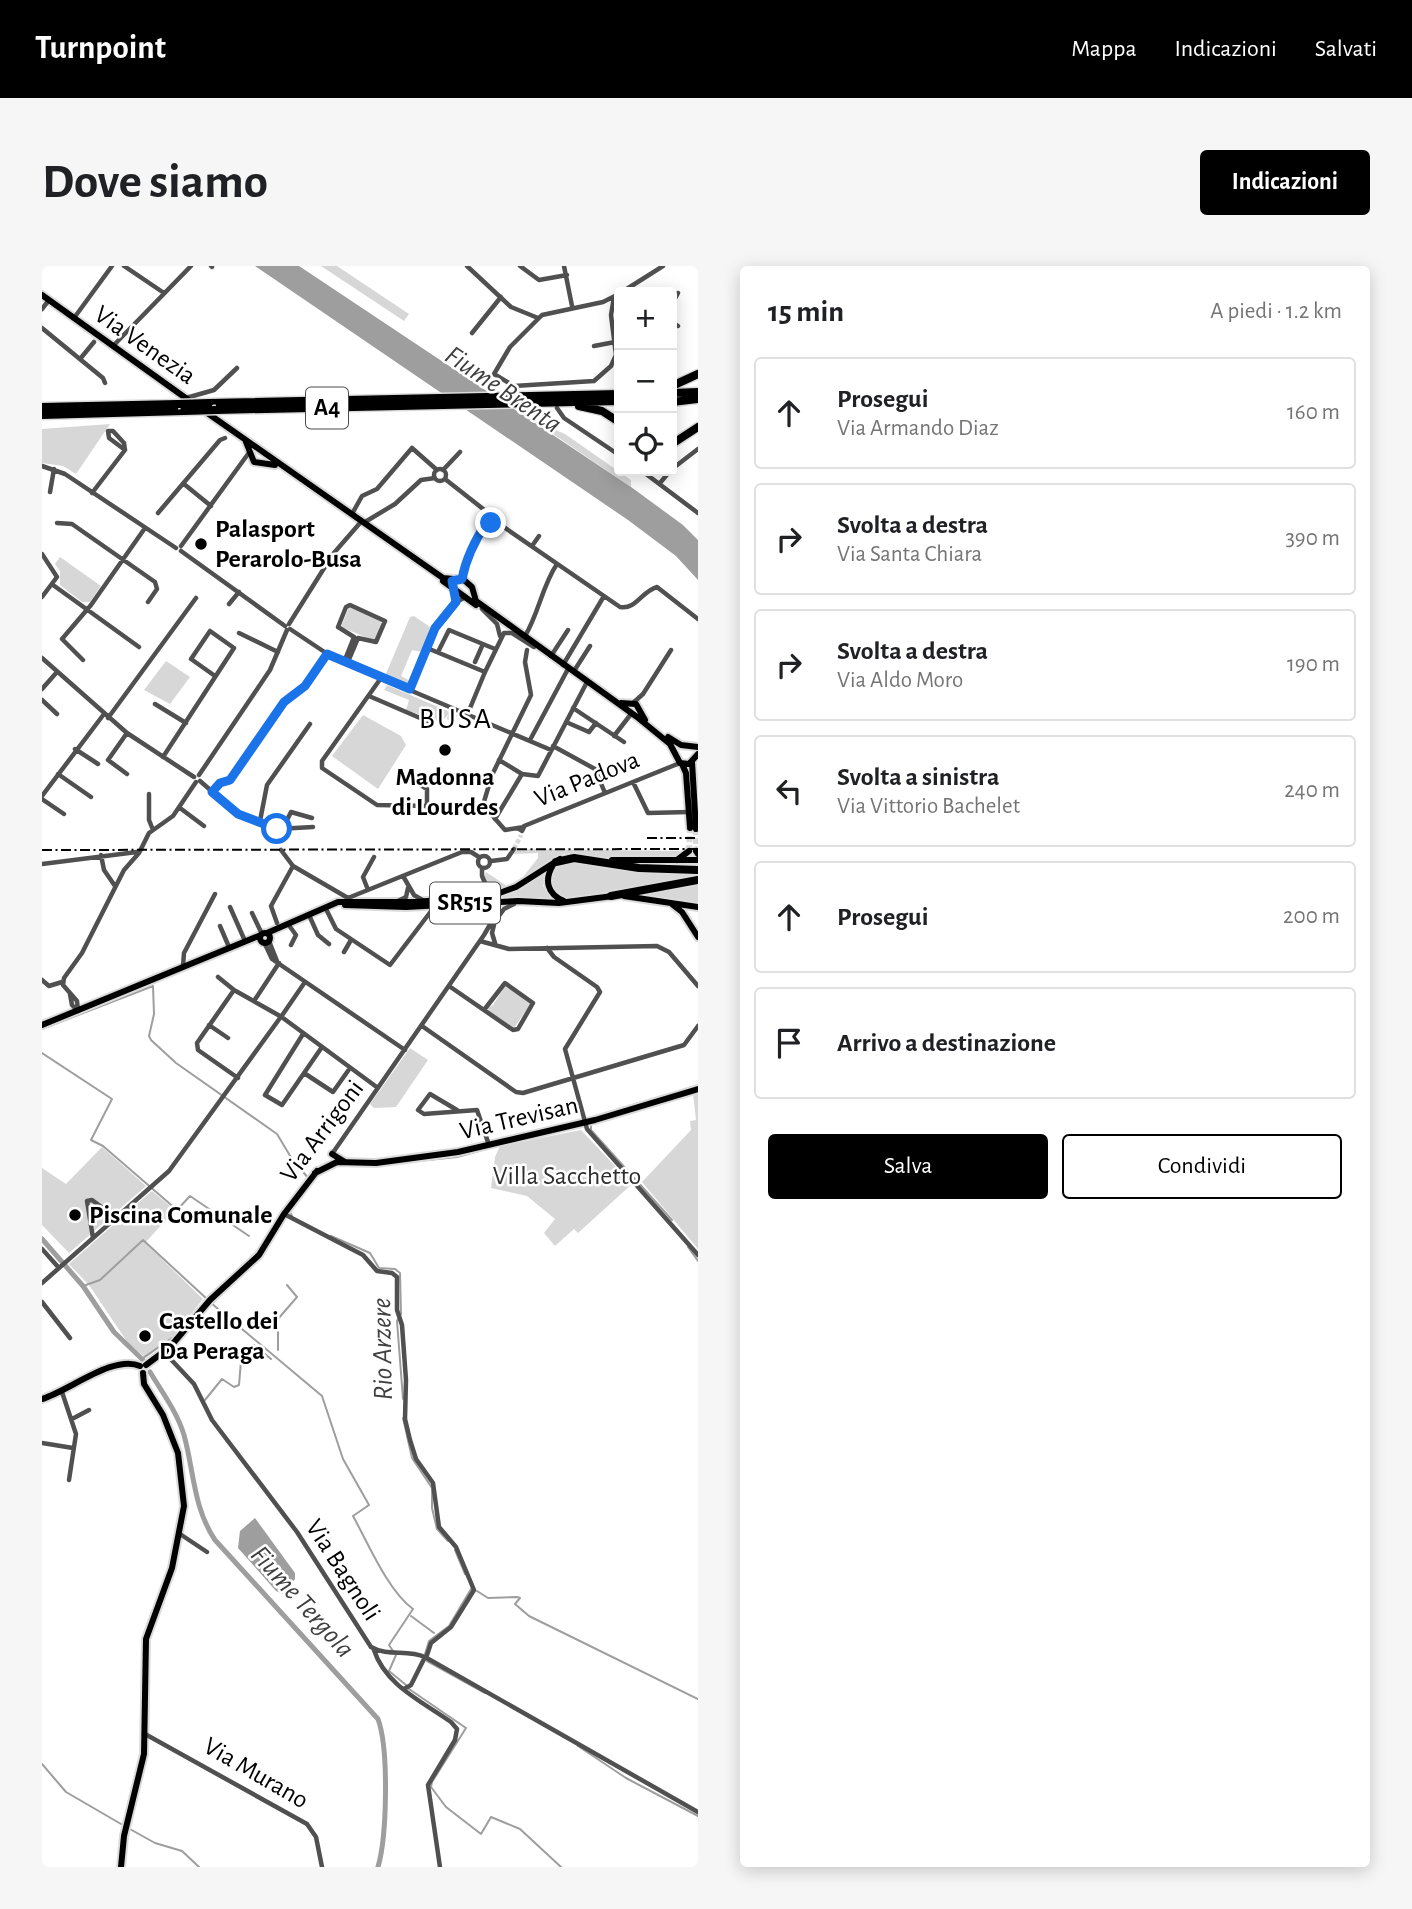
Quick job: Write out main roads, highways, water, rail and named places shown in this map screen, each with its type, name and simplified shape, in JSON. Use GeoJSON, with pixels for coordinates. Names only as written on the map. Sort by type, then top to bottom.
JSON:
{"type":"FeatureCollection","features":[{"type":"Feature","properties":{"kind":"highway"},"geometry":{"type":"LineString","coordinates":[[677,384],[698,374]]}},
{"type":"Feature","properties":{"kind":"highway","name":"A4"},"geometry":{"type":"LineString","coordinates":[[42,407],[216,410],[439,406],[614,392]]}},
{"type":"Feature","properties":{"kind":"highway"},"geometry":{"type":"LineString","coordinates":[[677,393],[698,392]]}},
{"type":"Feature","properties":{"kind":"highway","name":"A4"},"geometry":{"type":"LineString","coordinates":[[42,415],[181,408],[209,403],[429,398],[544,403],[614,401]]}},
{"type":"Feature","properties":{"kind":"highway"},"geometry":{"type":"LineString","coordinates":[[677,401],[698,399]]}},
{"type":"Feature","properties":{"kind":"highway"},"geometry":{"type":"LineString","coordinates":[[544,403],[593,408],[614,419]]}},
{"type":"Feature","properties":{"kind":"highway"},"geometry":{"type":"LineString","coordinates":[[677,441],[698,427]]}},
{"type":"Feature","properties":{"kind":"highway"},"geometry":{"type":"LineString","coordinates":[[677,447],[698,433]]}},
{"type":"Feature","properties":{"kind":"highway"},"geometry":{"type":"LineString","coordinates":[[555,862],[574,858],[639,868],[695,870]]}},
{"type":"Feature","properties":{"kind":"highway"},"geometry":{"type":"LineString","coordinates":[[611,896],[698,880]]}},
{"type":"Feature","properties":{"kind":"main road","name":"Via Venezia"},"geometry":{"type":"LineString","coordinates":[[42,295],[245,441]]}},
{"type":"Feature","properties":{"kind":"main road"},"geometry":{"type":"LineString","coordinates":[[245,441],[257,446],[352,514],[482,609],[531,649],[549,655]]}},
{"type":"Feature","properties":{"kind":"main road"},"geometry":{"type":"LineString","coordinates":[[245,441],[254,462],[277,466],[443,578],[462,579],[471,586],[476,601],[568,669],[686,746],[695,758],[693,829],[686,773],[681,764]]}},
{"type":"Feature","properties":{"kind":"main road"},"geometry":{"type":"LineString","coordinates":[[249,452],[257,446]]}},
{"type":"Feature","properties":{"kind":"main road"},"geometry":{"type":"LineString","coordinates":[[266,464],[269,456]]}},
{"type":"Feature","properties":{"kind":"main road"},"geometry":{"type":"LineString","coordinates":[[453,580],[453,590]]}},
{"type":"Feature","properties":{"kind":"main road"},"geometry":{"type":"LineString","coordinates":[[465,598],[472,593]]}},
{"type":"Feature","properties":{"kind":"main road"},"geometry":{"type":"LineString","coordinates":[[633,709],[670,744],[676,754]]}},
{"type":"Feature","properties":{"kind":"main road"},"geometry":{"type":"LineString","coordinates":[[686,746],[698,747]]}},
{"type":"Feature","properties":{"kind":"main road","name":"Via Padova"},"geometry":{"type":"LineString","coordinates":[[686,746],[676,754],[681,764],[695,758]]}},
{"type":"Feature","properties":{"kind":"main road"},"geometry":{"type":"LineString","coordinates":[[674,861],[694,852]]}},
{"type":"Feature","properties":{"kind":"main road","name":"SR515"},"geometry":{"type":"LineString","coordinates":[[42,1025],[229,947],[265,938],[288,924],[338,904],[422,904],[494,895],[516,887],[567,856],[698,860]]}},
{"type":"Feature","properties":{"kind":"main road"},"geometry":{"type":"LineString","coordinates":[[555,862],[548,874],[548,886],[558,898],[569,902]]}},
{"type":"Feature","properties":{"kind":"main road","name":"SR515"},"geometry":{"type":"LineString","coordinates":[[265,938],[277,925],[338,904],[398,901],[436,905],[569,902],[611,896],[698,907]]}},
{"type":"Feature","properties":{"kind":"main road"},"geometry":{"type":"LineString","coordinates":[[668,902],[682,912],[698,937]]}},
{"type":"Feature","properties":{"kind":"main road","name":"Via Trevisan"},"geometry":{"type":"LineString","coordinates":[[312,1177],[339,1159],[376,1163],[441,1156],[584,1122],[698,1088]]}},
{"type":"Feature","properties":{"kind":"main road"},"geometry":{"type":"LineString","coordinates":[[338,1147],[339,1159]]}},
{"type":"Feature","properties":{"kind":"main road","name":"Via Arrigoni"},"geometry":{"type":"LineString","coordinates":[[143,1368],[164,1352],[209,1302],[259,1255],[284,1214],[312,1177]]}},
{"type":"Feature","properties":{"kind":"main road"},"geometry":{"type":"LineString","coordinates":[[42,1399],[116,1365],[130,1363],[143,1368],[144,1384],[170,1431],[181,1464],[184,1498],[180,1534],[170,1575],[144,1647],[145,1734],[142,1769],[124,1836],[121,1867]]}},
{"type":"Feature","properties":{"kind":"waterway","name":"Rio Arzere"},"geometry":{"type":"LineString","coordinates":[[42,1029],[153,986],[154,1014],[149,1036],[151,1040],[176,1063],[277,1134],[292,1159],[309,1179]]}},
{"type":"Feature","properties":{"kind":"waterway"},"geometry":{"type":"LineString","coordinates":[[42,1053],[112,1099],[91,1140],[103,1146],[177,1210],[190,1196],[249,1236]]}},
{"type":"Feature","properties":{"kind":"waterway"},"geometry":{"type":"LineString","coordinates":[[591,1125],[591,1130],[672,1220]]}},
{"type":"Feature","properties":{"kind":"waterway"},"geometry":{"type":"LineString","coordinates":[[399,1163],[457,1157],[497,1146]]}},
{"type":"Feature","properties":{"kind":"waterway"},"geometry":{"type":"LineString","coordinates":[[350,1165],[376,1166]]}},
{"type":"Feature","properties":{"kind":"waterway","name":"Rio Arzere"},"geometry":{"type":"LineString","coordinates":[[292,1216],[290,1212],[305,1192]]}},
{"type":"Feature","properties":{"kind":"waterway","name":"Rio Arzere"},"geometry":{"type":"LineString","coordinates":[[331,1236],[370,1253],[379,1268],[395,1269],[400,1273],[401,1314],[397,1321],[403,1399]]}},
{"type":"Feature","properties":{"kind":"waterway","name":"Fiume Tergola"},"geometry":{"type":"LineString","coordinates":[[42,1239],[83,1286],[114,1332],[143,1360]]}},
{"type":"Feature","properties":{"kind":"waterway"},"geometry":{"type":"LineString","coordinates":[[83,1286],[100,1280],[143,1240],[207,1299]]}},
{"type":"Feature","properties":{"kind":"waterway"},"geometry":{"type":"LineString","coordinates":[[688,1247],[698,1261]]}},
{"type":"Feature","properties":{"kind":"waterway"},"geometry":{"type":"LineString","coordinates":[[278,1350],[278,1319],[297,1297],[287,1285]]}},
{"type":"Feature","properties":{"kind":"waterway"},"geometry":{"type":"LineString","coordinates":[[180,1329],[206,1300]]}},
{"type":"Feature","properties":{"kind":"waterway"},"geometry":{"type":"LineString","coordinates":[[211,1303],[322,1396],[343,1459],[369,1505],[353,1516],[387,1579],[413,1609],[389,1645],[393,1651]]}},
{"type":"Feature","properties":{"kind":"waterway"},"geometry":{"type":"LineString","coordinates":[[143,1358],[172,1338]]}},
{"type":"Feature","properties":{"kind":"waterway"},"geometry":{"type":"LineString","coordinates":[[205,1400],[222,1379],[234,1387],[239,1385],[241,1361],[254,1345],[271,1359]]}},
{"type":"Feature","properties":{"kind":"waterway","name":"Fiume Tergola"},"geometry":{"type":"LineString","coordinates":[[150,1372],[181,1427],[198,1502],[215,1540],[378,1719],[384,1750],[386,1793],[378,1867]]}},
{"type":"Feature","properties":{"kind":"waterway","name":"Rio Arzere"},"geometry":{"type":"LineString","coordinates":[[403,1418],[412,1458],[432,1488],[432,1508],[437,1529],[448,1541]]}},
{"type":"Feature","properties":{"kind":"waterway","name":"Rio Arzere"},"geometry":{"type":"LineString","coordinates":[[455,1550],[465,1574]]}},
{"type":"Feature","properties":{"kind":"waterway","name":"Rio Arzere"},"geometry":{"type":"LineString","coordinates":[[425,1654],[429,1641],[449,1626],[471,1589]]}},
{"type":"Feature","properties":{"kind":"waterway"},"geometry":{"type":"LineString","coordinates":[[477,1591],[488,1598],[520,1598],[515,1604],[529,1616],[698,1699]]}},
{"type":"Feature","properties":{"kind":"waterway"},"geometry":{"type":"LineString","coordinates":[[411,1616],[434,1633]]}},
{"type":"Feature","properties":{"kind":"waterway"},"geometry":{"type":"LineString","coordinates":[[396,1655],[389,1671],[406,1685]]}},
{"type":"Feature","properties":{"kind":"waterway","name":"Rio Arzere"},"geometry":{"type":"LineString","coordinates":[[427,1661],[485,1693]]}},
{"type":"Feature","properties":{"kind":"waterway"},"geometry":{"type":"LineString","coordinates":[[409,1689],[466,1728],[432,1782],[431,1787],[446,1807],[481,1834],[491,1817],[520,1829],[561,1867]]}},
{"type":"Feature","properties":{"kind":"waterway","name":"Rio Arzere"},"geometry":{"type":"LineString","coordinates":[[578,1746],[626,1778],[698,1816]]}},
{"type":"Feature","properties":{"kind":"waterway"},"geometry":{"type":"LineString","coordinates":[[42,1764],[66,1792],[121,1824]]}},
{"type":"Feature","properties":{"kind":"waterway"},"geometry":{"type":"LineString","coordinates":[[128,1828],[155,1843],[182,1851],[199,1867]]}},
{"type":"Feature","properties":{"kind":"tunnel"},"geometry":{"type":"LineString","coordinates":[[689,851],[690,828]]}},
{"type":"Feature","properties":{"kind":"tunnel"},"geometry":{"type":"LineString","coordinates":[[696,829],[696,851]]}},
{"type":"Feature","properties":{"kind":"tunnel"},"geometry":{"type":"LineString","coordinates":[[514,849],[521,835]]}},
{"type":"Feature","properties":{"kind":"railway"},"geometry":{"type":"LineString","coordinates":[[647,838],[698,838]]}},
{"type":"Feature","properties":{"kind":"railway"},"geometry":{"type":"LineString","coordinates":[[42,850],[698,849]]}},
{"type":"Feature","properties":{"kind":"place","name":"Palasport Perarolo-Busa"},"geometry":{"type":"Point","coordinates":[201,544]}},
{"type":"Feature","properties":{"kind":"place","name":"Madonna di Lourdes"},"geometry":{"type":"Point","coordinates":[445,750]}},
{"type":"Feature","properties":{"kind":"place","name":"Piscina Comunale"},"geometry":{"type":"Point","coordinates":[75,1215]}},
{"type":"Feature","properties":{"kind":"place","name":"Castello dei Da Peraga"},"geometry":{"type":"Point","coordinates":[145,1336]}},
{"type":"Feature","properties":{"kind":"district","name":"BUSA"},"geometry":{"type":"Point","coordinates":[456,719]}},
{"type":"Feature","properties":{"kind":"water label","name":"Fiume Brenta"},"geometry":{"type":"Point","coordinates":[503,390]}},
{"type":"Feature","properties":{"kind":"park label","name":"Villa Sacchetto"},"geometry":{"type":"Point","coordinates":[567,1176]}}]}
